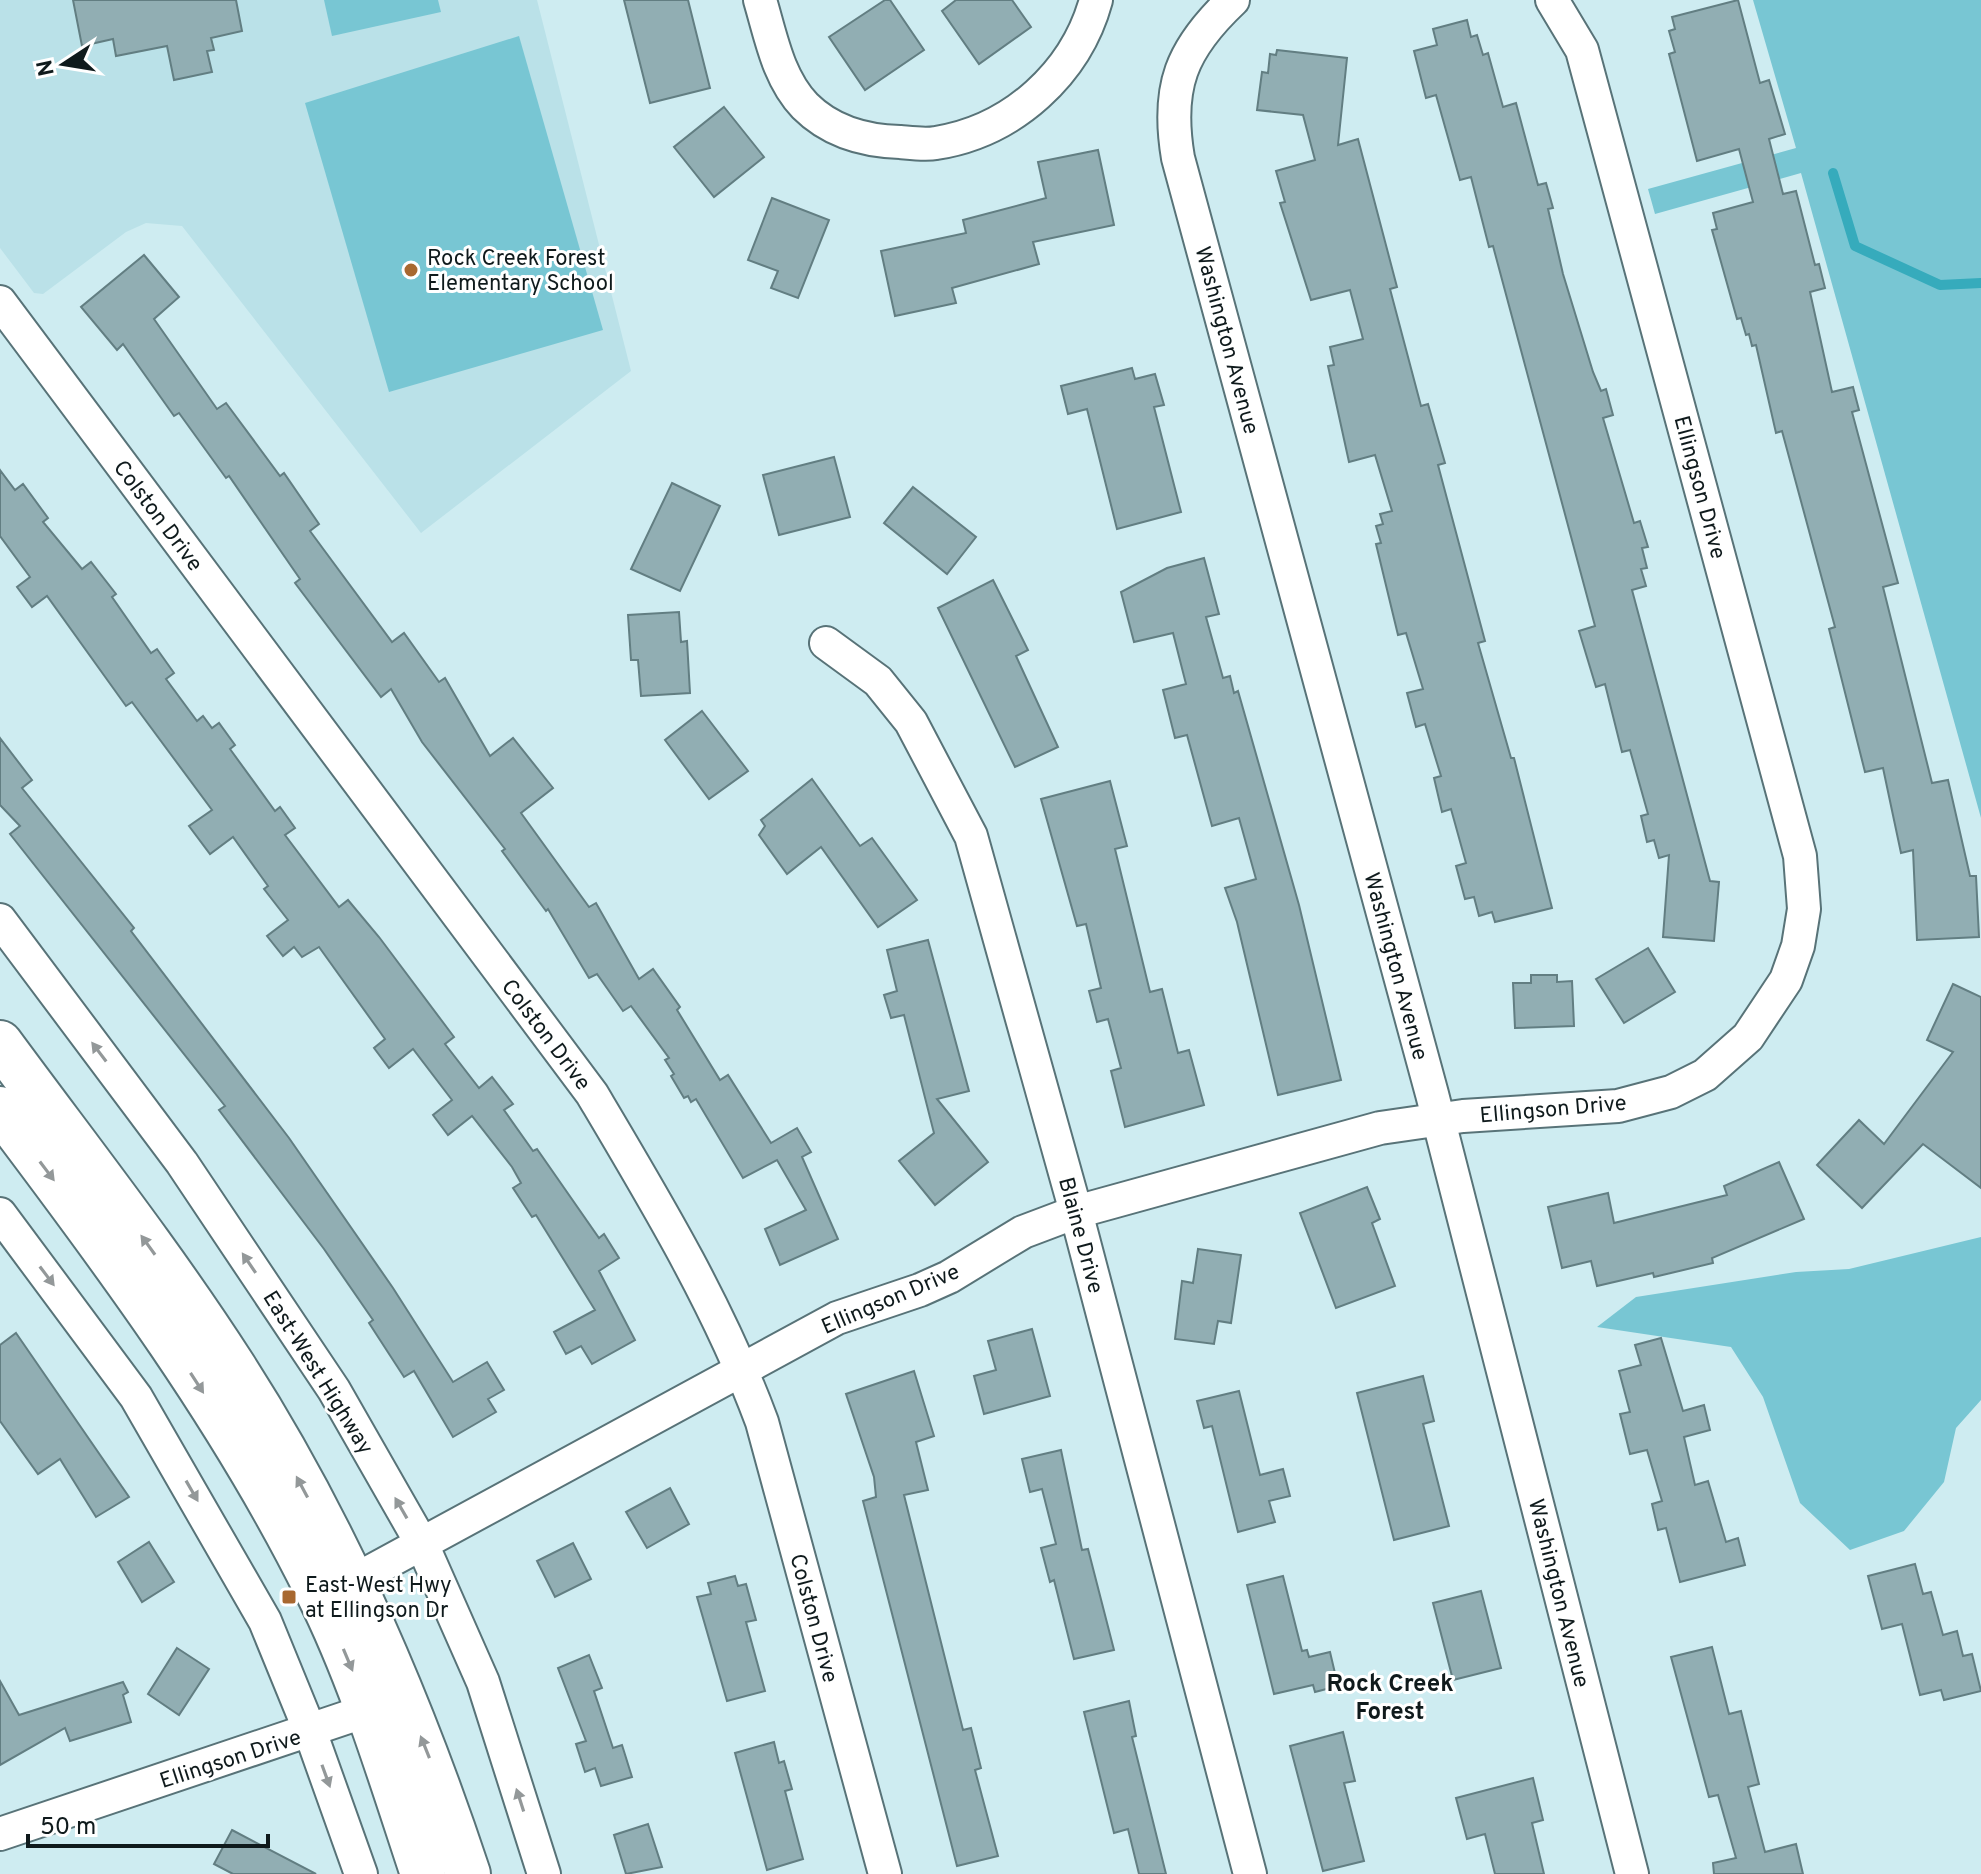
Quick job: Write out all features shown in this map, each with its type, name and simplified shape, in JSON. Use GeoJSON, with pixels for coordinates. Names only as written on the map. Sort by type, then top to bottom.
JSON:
{"type":"FeatureCollection","features":[{"type":"Feature","properties":{"kind":"main road"},"geometry":{"type":"LineString","coordinates":[[0,1043],[234,1367],[353,1581],[428,1755],[468,1874]]}},
{"type":"Feature","properties":{"kind":"main road"},"geometry":{"type":"LineString","coordinates":[[0,1109],[178,1355],[256,1476],[318,1591],[369,1710],[423,1874]]}},
{"type":"Feature","properties":{"kind":"street"},"geometry":{"type":"LineString","coordinates":[[760,0],[782,72],[806,106],[837,129],[869,141],[936,143],[992,125],[1052,83],[1087,33],[1096,0]]}},
{"type":"Feature","properties":{"kind":"street","name":"Washington Avenue"},"geometry":{"type":"LineString","coordinates":[[1233,0],[1212,20],[1184,59],[1174,95],[1173,127],[1178,158],[1438,1119],[1632,1874]]}},
{"type":"Feature","properties":{"kind":"street","name":"Ellingson Drive"},"geometry":{"type":"LineString","coordinates":[[353,1581],[742,1367],[837,1318],[949,1277],[1023,1232],[1076,1212],[1380,1128],[1438,1119],[1618,1106],[1671,1092],[1705,1075],[1748,1037],[1786,980],[1798,946],[1804,909],[1800,856],[1582,50],[1552,0]]}},
{"type":"Feature","properties":{"kind":"street","name":"Colston Drive"},"geometry":{"type":"LineString","coordinates":[[0,302],[592,1094],[664,1215],[742,1367],[762,1422],[885,1874]]}},
{"type":"Feature","properties":{"kind":"street","name":"Blaine Drive"},"geometry":{"type":"LineString","coordinates":[[826,643],[878,681],[911,722],[971,836],[1076,1212],[1250,1874]]}},
{"type":"Feature","properties":{"kind":"street","name":"East-West Highway"},"geometry":{"type":"LineString","coordinates":[[0,920],[182,1163],[334,1390],[422,1544],[483,1682],[544,1874]]}},
{"type":"Feature","properties":{"kind":"street"},"geometry":{"type":"LineString","coordinates":[[0,1214],[136,1397],[265,1621],[310,1731],[361,1874]]}},
{"type":"Feature","properties":{"kind":"street","name":"Ellingson Drive"},"geometry":{"type":"LineString","coordinates":[[0,1834],[369,1710]]}},
{"type":"Feature","properties":{"kind":"shaded area","name":"Rock Creek Forest Elementary School"},"geometry":{"type":"Polygon","coordinates":[[[0,0],[537,0],[631,371],[421,533],[182,226],[146,223],[126,232],[43,294],[34,293],[0,248],[0,0]]]}},
{"type":"Feature","properties":{"kind":"shaded area"},"geometry":{"type":"Polygon","coordinates":[[[324,0],[438,0],[441,12],[332,36],[324,0]]]}},
{"type":"Feature","properties":{"kind":"shaded area"},"geometry":{"type":"Polygon","coordinates":[[[1753,0],[1981,0],[1981,818],[1801,173],[1655,214],[1648,189],[1796,148],[1753,0]]]}},
{"type":"Feature","properties":{"kind":"shaded area"},"geometry":{"type":"Polygon","coordinates":[[[519,36],[603,330],[389,392],[305,103],[519,36]]]}},
{"type":"Feature","properties":{"kind":"shaded area"},"geometry":{"type":"Polygon","coordinates":[[[1981,1237],[1981,1400],[1956,1428],[1944,1482],[1904,1531],[1850,1550],[1800,1503],[1763,1397],[1731,1347],[1597,1327],[1636,1297],[1796,1272],[1849,1269],[1981,1237]]]}},
{"type":"Feature","properties":{"kind":"building"},"geometry":{"type":"Polygon","coordinates":[[[73,0],[236,0],[242,31],[211,38],[214,50],[207,51],[212,72],[174,80],[167,46],[116,56],[113,39],[82,46],[73,0]]]}},
{"type":"Feature","properties":{"kind":"building"},"geometry":{"type":"Polygon","coordinates":[[[624,0],[688,0],[710,88],[650,103],[624,0]]]}},
{"type":"Feature","properties":{"kind":"building"},"geometry":{"type":"Polygon","coordinates":[[[885,0],[890,0],[924,50],[865,90],[829,37],[885,0]]]}},
{"type":"Feature","properties":{"kind":"building"},"geometry":{"type":"Polygon","coordinates":[[[956,0],[1012,0],[1031,27],[979,64],[942,11],[956,0]]]}},
{"type":"Feature","properties":{"kind":"building"},"geometry":{"type":"Polygon","coordinates":[[[1738,0],[1760,83],[1769,80],[1785,134],[1769,139],[1783,194],[1796,191],[1815,265],[1819,264],[1825,288],[1810,292],[1832,392],[1853,387],[1859,410],[1852,412],[1898,583],[1883,587],[1932,783],[1948,780],[1970,876],[1976,876],[1979,937],[1917,940],[1913,850],[1901,853],[1883,768],[1865,772],[1829,629],[1835,627],[1782,431],[1776,433],[1756,345],[1752,346],[1741,318],[1737,319],[1712,230],[1717,229],[1713,213],[1753,202],[1739,149],[1697,161],[1669,54],[1675,52],[1669,31],[1675,29],[1672,17],[1738,0]]]}},
{"type":"Feature","properties":{"kind":"building"},"geometry":{"type":"Polygon","coordinates":[[[1467,20],[1471,37],[1477,35],[1483,55],[1488,53],[1503,107],[1516,103],[1538,185],[1546,183],[1553,208],[1548,209],[1563,274],[1593,372],[1601,391],[1606,389],[1613,415],[1603,418],[1634,523],[1640,521],[1648,547],[1642,548],[1647,568],[1641,569],[1646,586],[1632,590],[1710,881],[1719,882],[1714,941],[1663,937],[1669,855],[1659,858],[1654,840],[1647,842],[1641,816],[1648,814],[1630,750],[1622,752],[1605,684],[1596,687],[1579,631],[1595,626],[1493,246],[1489,247],[1471,177],[1460,180],[1436,95],[1426,98],[1414,51],[1437,45],[1433,29],[1467,20]]]}},
{"type":"Feature","properties":{"kind":"building"},"geometry":{"type":"Polygon","coordinates":[[[1277,50],[1347,58],[1338,145],[1358,139],[1397,287],[1390,289],[1421,406],[1428,404],[1445,463],[1438,465],[1485,641],[1478,643],[1511,758],[1514,758],[1552,908],[1495,922],[1492,912],[1479,916],[1474,897],[1465,899],[1456,866],[1466,863],[1451,809],[1442,812],[1434,778],[1441,776],[1425,724],[1416,727],[1407,693],[1423,689],[1406,633],[1398,635],[1376,544],[1381,543],[1376,526],[1383,524],[1380,514],[1392,511],[1375,455],[1349,462],[1328,366],[1334,365],[1330,347],[1363,339],[1350,290],[1311,300],[1280,203],[1285,202],[1276,171],[1315,160],[1303,115],[1257,110],[1262,72],[1268,73],[1270,54],[1276,55],[1277,50]]]}},
{"type":"Feature","properties":{"kind":"building"},"geometry":{"type":"Polygon","coordinates":[[[724,107],[764,157],[714,197],[674,147],[724,107]]]}},
{"type":"Feature","properties":{"kind":"building"},"geometry":{"type":"Polygon","coordinates":[[[1098,150],[1114,225],[1033,242],[1039,264],[952,288],[956,303],[895,316],[881,251],[966,233],[963,220],[1046,198],[1038,162],[1098,150]]]}},
{"type":"Feature","properties":{"kind":"building"},"geometry":{"type":"Polygon","coordinates":[[[772,198],[829,220],[798,298],[771,288],[778,271],[748,260],[772,198]]]}},
{"type":"Feature","properties":{"kind":"building"},"geometry":{"type":"Polygon","coordinates":[[[144,255],[179,297],[154,319],[217,409],[226,403],[280,476],[284,473],[319,524],[310,531],[392,642],[404,633],[439,682],[445,678],[490,756],[513,738],[553,788],[521,813],[589,907],[596,903],[639,979],[653,969],[680,1007],[677,1010],[720,1080],[728,1075],[771,1143],[797,1128],[811,1152],[802,1157],[838,1239],[780,1265],[765,1229],[806,1210],[777,1160],[743,1178],[696,1099],[691,1102],[688,1096],[684,1098],[665,1060],[669,1058],[631,1006],[623,1011],[597,974],[589,978],[548,909],[546,911],[502,851],[505,849],[422,742],[391,689],[381,697],[295,583],[300,579],[229,476],[226,478],[179,413],[174,416],[123,344],[117,350],[81,307],[144,255]]]}},
{"type":"Feature","properties":{"kind":"building"},"geometry":{"type":"Polygon","coordinates":[[[1132,368],[1135,379],[1155,374],[1164,405],[1154,407],[1181,512],[1117,529],[1087,409],[1068,414],[1061,386],[1132,368]]]}},
{"type":"Feature","properties":{"kind":"building"},"geometry":{"type":"Polygon","coordinates":[[[834,457],[850,517],[779,535],[763,475],[834,457]]]}},
{"type":"Feature","properties":{"kind":"building"},"geometry":{"type":"Polygon","coordinates":[[[0,470],[15,490],[23,484],[48,518],[43,522],[82,569],[91,562],[116,594],[112,597],[151,653],[157,649],[174,673],[166,679],[197,721],[203,716],[212,728],[219,723],[235,745],[230,749],[275,811],[280,807],[295,828],[285,835],[339,907],[348,900],[379,937],[454,1037],[445,1044],[479,1088],[492,1077],[513,1104],[504,1110],[533,1151],[537,1149],[599,1238],[604,1234],[619,1258],[599,1271],[635,1340],[592,1364],[581,1346],[566,1354],[554,1332],[595,1310],[536,1215],[532,1217],[513,1188],[521,1183],[512,1167],[472,1116],[448,1135],[433,1115],[452,1100],[413,1049],[389,1068],[374,1048],[385,1039],[319,947],[302,957],[294,947],[283,956],[267,936],[288,920],[264,889],[268,886],[233,837],[210,854],[189,826],[212,810],[132,702],[126,706],[47,596],[32,607],[17,587],[30,577],[0,536],[0,470]]]}},
{"type":"Feature","properties":{"kind":"building"},"geometry":{"type":"Polygon","coordinates":[[[672,483],[720,506],[680,591],[631,569],[672,483]]]}},
{"type":"Feature","properties":{"kind":"building"},"geometry":{"type":"Polygon","coordinates":[[[913,487],[976,537],[947,574],[884,523],[913,487]]]}},
{"type":"Feature","properties":{"kind":"building"},"geometry":{"type":"Polygon","coordinates":[[[1204,558],[1219,614],[1206,617],[1223,678],[1230,676],[1234,693],[1238,691],[1299,905],[1341,1080],[1278,1095],[1237,922],[1225,888],[1256,879],[1239,818],[1212,826],[1187,735],[1175,738],[1163,690],[1186,684],[1173,633],[1134,642],[1121,592],[1167,568],[1204,558]]]}},
{"type":"Feature","properties":{"kind":"building"},"geometry":{"type":"Polygon","coordinates":[[[993,580],[1028,650],[1016,656],[1058,747],[1015,767],[938,608],[993,580]]]}},
{"type":"Feature","properties":{"kind":"building"},"geometry":{"type":"Polygon","coordinates":[[[679,612],[681,642],[687,641],[690,693],[641,696],[638,660],[631,660],[628,615],[679,612]]]}},
{"type":"Feature","properties":{"kind":"building"},"geometry":{"type":"Polygon","coordinates":[[[702,711],[748,771],[709,799],[665,740],[702,711]]]}},
{"type":"Feature","properties":{"kind":"building"},"geometry":{"type":"Polygon","coordinates":[[[0,738],[32,780],[22,788],[134,928],[131,931],[289,1138],[393,1288],[453,1382],[487,1362],[504,1390],[488,1399],[496,1412],[453,1437],[414,1371],[404,1377],[369,1323],[373,1320],[324,1249],[219,1110],[225,1106],[10,834],[20,826],[0,805],[0,738]]]}},
{"type":"Feature","properties":{"kind":"building"},"geometry":{"type":"Polygon","coordinates":[[[812,779],[860,846],[872,838],[917,900],[878,927],[821,847],[787,874],[759,835],[765,826],[761,820],[812,779]]]}},
{"type":"Feature","properties":{"kind":"building"},"geometry":{"type":"Polygon","coordinates":[[[1110,781],[1127,846],[1115,849],[1150,992],[1162,989],[1178,1053],[1189,1050],[1204,1105],[1125,1127],[1111,1071],[1121,1068],[1108,1019],[1097,1022],[1089,991],[1101,988],[1086,924],[1077,926],[1041,799],[1110,781]]]}},
{"type":"Feature","properties":{"kind":"building"},"geometry":{"type":"Polygon","coordinates":[[[928,940],[969,1091],[937,1099],[988,1162],[935,1205],[899,1161],[934,1133],[904,1015],[891,1018],[884,995],[897,991],[887,950],[928,940]]]}},
{"type":"Feature","properties":{"kind":"building"},"geometry":{"type":"Polygon","coordinates":[[[1648,948],[1675,992],[1624,1023],[1596,979],[1648,948]]]}},
{"type":"Feature","properties":{"kind":"building"},"geometry":{"type":"Polygon","coordinates":[[[1531,975],[1557,975],[1557,982],[1572,981],[1574,1026],[1515,1028],[1513,983],[1531,983],[1531,975]]]}},
{"type":"Feature","properties":{"kind":"building"},"geometry":{"type":"Polygon","coordinates":[[[1953,984],[1981,997],[1981,1188],[1923,1144],[1862,1208],[1817,1165],[1859,1120],[1884,1144],[1953,1052],[1927,1040],[1953,984]]]}},
{"type":"Feature","properties":{"kind":"building"},"geometry":{"type":"Polygon","coordinates":[[[1779,1162],[1804,1219],[1712,1258],[1713,1263],[1654,1277],[1653,1273],[1597,1286],[1591,1261],[1562,1268],[1548,1207],[1608,1193],[1614,1223],[1727,1195],[1724,1186],[1779,1162]]]}},
{"type":"Feature","properties":{"kind":"building"},"geometry":{"type":"Polygon","coordinates":[[[1367,1187],[1380,1219],[1372,1223],[1395,1286],[1336,1308],[1300,1213],[1367,1187]]]}},
{"type":"Feature","properties":{"kind":"building"},"geometry":{"type":"Polygon","coordinates":[[[1198,1249],[1241,1255],[1231,1323],[1218,1321],[1214,1344],[1175,1339],[1182,1281],[1193,1283],[1198,1249]]]}},
{"type":"Feature","properties":{"kind":"building"},"geometry":{"type":"Polygon","coordinates":[[[1032,1329],[1050,1396],[984,1414],[974,1376],[996,1370],[988,1341],[1032,1329]]]}},
{"type":"Feature","properties":{"kind":"building"},"geometry":{"type":"Polygon","coordinates":[[[16,1333],[129,1497],[96,1517],[60,1459],[38,1474],[0,1421],[0,1345],[16,1333]]]}},
{"type":"Feature","properties":{"kind":"building"},"geometry":{"type":"Polygon","coordinates":[[[1661,1338],[1683,1411],[1704,1405],[1710,1430],[1684,1437],[1695,1485],[1708,1481],[1726,1542],[1738,1538],[1745,1565],[1680,1582],[1666,1528],[1658,1530],[1652,1504],[1662,1501],[1647,1450],[1630,1454],[1620,1414],[1630,1412],[1619,1371],[1641,1365],[1635,1345],[1661,1338]]]}},
{"type":"Feature","properties":{"kind":"building"},"geometry":{"type":"Polygon","coordinates":[[[914,1371],[934,1436],[916,1442],[928,1490],[904,1495],[963,1730],[971,1728],[981,1768],[975,1770],[998,1856],[957,1866],[863,1501],[876,1497],[874,1477],[846,1394],[914,1371]]]}},
{"type":"Feature","properties":{"kind":"building"},"geometry":{"type":"Polygon","coordinates":[[[1423,1376],[1434,1421],[1423,1424],[1449,1526],[1394,1540],[1357,1393],[1423,1376]]]}},
{"type":"Feature","properties":{"kind":"building"},"geometry":{"type":"Polygon","coordinates":[[[1239,1391],[1260,1475],[1283,1469],[1290,1496],[1269,1501],[1275,1522],[1238,1532],[1212,1426],[1204,1428],[1197,1401],[1239,1391]]]}},
{"type":"Feature","properties":{"kind":"building"},"geometry":{"type":"Polygon","coordinates":[[[1061,1450],[1082,1550],[1088,1549],[1114,1650],[1074,1659],[1054,1580],[1050,1582],[1041,1548],[1056,1544],[1042,1489],[1030,1492],[1022,1459],[1061,1450]]]}},
{"type":"Feature","properties":{"kind":"building"},"geometry":{"type":"Polygon","coordinates":[[[670,1488],[689,1524],[647,1548],[626,1512],[670,1488]]]}},
{"type":"Feature","properties":{"kind":"building"},"geometry":{"type":"Polygon","coordinates":[[[149,1542],[174,1582],[142,1602],[118,1562],[149,1542]]]}},
{"type":"Feature","properties":{"kind":"building"},"geometry":{"type":"Polygon","coordinates":[[[573,1543],[591,1579],[555,1597],[537,1561],[573,1543]]]}},
{"type":"Feature","properties":{"kind":"building"},"geometry":{"type":"Polygon","coordinates":[[[1915,1564],[1923,1594],[1931,1592],[1943,1635],[1957,1631],[1963,1656],[1972,1654],[1981,1691],[1944,1700],[1941,1690],[1920,1695],[1902,1624],[1882,1629],[1868,1576],[1915,1564]]]}},
{"type":"Feature","properties":{"kind":"building"},"geometry":{"type":"Polygon","coordinates":[[[735,1576],[738,1586],[746,1584],[756,1620],[746,1622],[765,1691],[727,1701],[697,1597],[711,1594],[708,1583],[735,1576]]]}},
{"type":"Feature","properties":{"kind":"building"},"geometry":{"type":"Polygon","coordinates":[[[1283,1576],[1302,1651],[1307,1650],[1309,1657],[1330,1652],[1338,1686],[1315,1692],[1313,1685],[1274,1694],[1247,1585],[1283,1576]]]}},
{"type":"Feature","properties":{"kind":"building"},"geometry":{"type":"Polygon","coordinates":[[[1481,1591],[1501,1668],[1453,1680],[1433,1603],[1481,1591]]]}},
{"type":"Feature","properties":{"kind":"building"},"geometry":{"type":"Polygon","coordinates":[[[1712,1647],[1729,1714],[1741,1711],[1759,1784],[1748,1787],[1765,1852],[1796,1844],[1803,1874],[1714,1874],[1713,1863],[1736,1858],[1718,1795],[1709,1797],[1671,1657],[1712,1647]]]}},
{"type":"Feature","properties":{"kind":"building"},"geometry":{"type":"Polygon","coordinates":[[[177,1648],[209,1669],[179,1715],[148,1694],[177,1648]]]}},
{"type":"Feature","properties":{"kind":"building"},"geometry":{"type":"Polygon","coordinates":[[[589,1655],[602,1688],[594,1691],[613,1748],[622,1745],[632,1777],[601,1786],[595,1768],[585,1772],[576,1744],[586,1741],[558,1668],[589,1655]]]}},
{"type":"Feature","properties":{"kind":"building"},"geometry":{"type":"Polygon","coordinates":[[[0,1681],[19,1715],[123,1682],[128,1692],[123,1695],[131,1722],[70,1741],[65,1728],[0,1765],[0,1681]]]}},
{"type":"Feature","properties":{"kind":"building"},"geometry":{"type":"Polygon","coordinates":[[[1129,1701],[1136,1736],[1132,1737],[1166,1874],[1139,1874],[1128,1829],[1114,1833],[1084,1712],[1129,1701]]]}},
{"type":"Feature","properties":{"kind":"building"},"geometry":{"type":"Polygon","coordinates":[[[1343,1732],[1355,1781],[1344,1783],[1364,1861],[1323,1871],[1290,1746],[1343,1732]]]}},
{"type":"Feature","properties":{"kind":"building"},"geometry":{"type":"Polygon","coordinates":[[[774,1742],[779,1763],[784,1761],[792,1789],[785,1791],[803,1859],[767,1870],[735,1753],[774,1742]]]}},
{"type":"Feature","properties":{"kind":"building"},"geometry":{"type":"Polygon","coordinates":[[[1533,1778],[1543,1820],[1532,1823],[1544,1874],[1495,1874],[1485,1834],[1467,1839],[1456,1798],[1533,1778]]]}},
{"type":"Feature","properties":{"kind":"building"},"geometry":{"type":"Polygon","coordinates":[[[648,1824],[662,1867],[626,1874],[614,1835],[648,1824]]]}},
{"type":"Feature","properties":{"kind":"building"},"geometry":{"type":"Polygon","coordinates":[[[232,1830],[316,1874],[233,1874],[214,1864],[232,1830]]]}},
{"type":"Feature","properties":{"kind":"waterway"},"geometry":{"type":"LineString","coordinates":[[1833,173],[1855,246],[1940,285],[1981,283]]}},
{"type":"Feature","properties":{"kind":"place","name":"Rock Creek Forest Elementary School"},"geometry":{"type":"Point","coordinates":[411,270]}},
{"type":"Feature","properties":{"kind":"place","name":"East-West Hwy at Ellingson Dr"},"geometry":{"type":"Point","coordinates":[289,1597]}},
{"type":"Feature","properties":{"kind":"district","name":"Rock Creek Forest"},"geometry":{"type":"Point","coordinates":[1390,1697]}}]}
